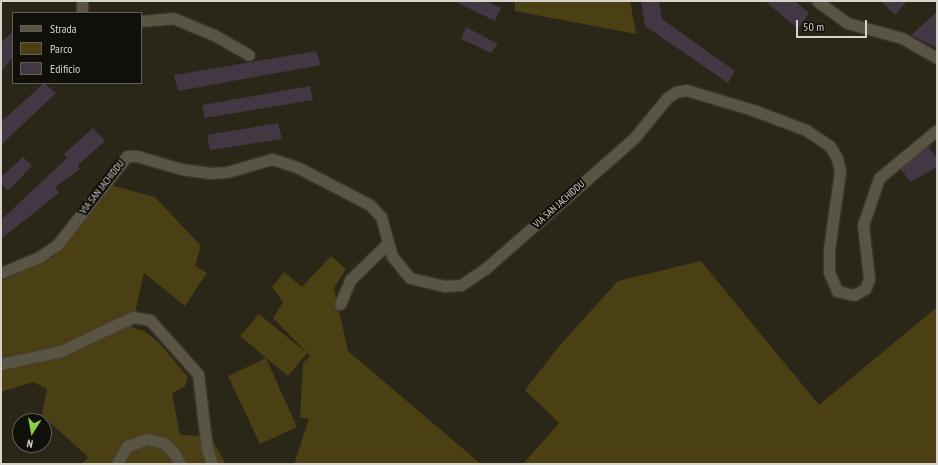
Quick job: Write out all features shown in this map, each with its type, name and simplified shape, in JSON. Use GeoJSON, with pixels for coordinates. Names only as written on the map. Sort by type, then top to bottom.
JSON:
{"type":"FeatureCollection","features":[{"type":"Feature","properties":{"kind":"street"},"geometry":{"type":"LineString","coordinates":[[82,1],[82,12]]}},
{"type":"Feature","properties":{"kind":"street"},"geometry":{"type":"LineString","coordinates":[[817,1],[852,25],[902,38],[937,58]]}},
{"type":"Feature","properties":{"kind":"street"},"geometry":{"type":"LineString","coordinates":[[142,20],[173,18],[214,34],[249,55]]}},
{"type":"Feature","properties":{"kind":"street","name":"VIA SAN JACHIDDU"},"geometry":{"type":"LineString","coordinates":[[1,273],[39,257],[57,245],[123,159],[132,155],[182,169],[210,173],[227,172],[265,159],[285,161],[370,205],[381,217],[387,244],[396,262],[413,279],[444,286],[464,284],[635,137],[667,98],[676,92],[686,90],[753,110],[806,130],[830,146],[837,158],[840,171],[829,249],[829,272],[838,291],[854,296],[865,289],[869,279],[863,225],[880,178],[937,130]]}},
{"type":"Feature","properties":{"kind":"street"},"geometry":{"type":"LineString","coordinates":[[340,304],[350,280],[387,244]]}},
{"type":"Feature","properties":{"kind":"street"},"geometry":{"type":"LineString","coordinates":[[1,364],[61,351],[133,317],[150,320],[198,374],[207,449],[212,464]]}},
{"type":"Feature","properties":{"kind":"street"},"geometry":{"type":"LineString","coordinates":[[117,464],[127,446],[147,439],[164,444],[174,453],[180,464]]}},
{"type":"Feature","properties":{"kind":"green space"},"geometry":{"type":"Polygon","coordinates":[[[515,1],[630,1],[636,34],[515,11],[515,1]]]}},
{"type":"Feature","properties":{"kind":"green space"},"geometry":{"type":"Polygon","coordinates":[[[110,185],[155,197],[201,246],[195,266],[207,273],[185,306],[144,273],[132,327],[146,332],[159,343],[188,377],[185,386],[172,393],[180,435],[210,436],[226,464],[82,464],[88,457],[52,424],[52,413],[42,413],[47,389],[33,382],[1,392],[1,281],[53,257],[110,185]]]}},
{"type":"Feature","properties":{"kind":"green space"},"geometry":{"type":"Polygon","coordinates":[[[331,256],[346,269],[334,288],[348,351],[481,464],[294,464],[309,419],[300,417],[303,363],[310,356],[273,318],[283,302],[272,287],[284,272],[302,287],[331,256]]]}},
{"type":"Feature","properties":{"kind":"green space"},"geometry":{"type":"Polygon","coordinates":[[[701,261],[819,405],[937,307],[937,464],[523,464],[559,423],[525,390],[560,345],[618,281],[701,261]]]}},
{"type":"Feature","properties":{"kind":"green space"},"geometry":{"type":"Polygon","coordinates":[[[259,314],[307,353],[288,376],[240,336],[259,314]]]}},
{"type":"Feature","properties":{"kind":"green space"},"geometry":{"type":"Polygon","coordinates":[[[266,358],[297,427],[260,444],[228,376],[266,358]]]}},
{"type":"Feature","properties":{"kind":"building"},"geometry":{"type":"Polygon","coordinates":[[[454,1],[485,1],[501,8],[495,21],[454,1]]]}},
{"type":"Feature","properties":{"kind":"building"},"geometry":{"type":"Polygon","coordinates":[[[641,1],[659,1],[662,19],[735,71],[728,83],[645,26],[641,1]]]}},
{"type":"Feature","properties":{"kind":"building"},"geometry":{"type":"Polygon","coordinates":[[[765,1],[795,1],[809,13],[798,29],[765,1]]]}},
{"type":"Feature","properties":{"kind":"building"},"geometry":{"type":"Polygon","coordinates":[[[881,1],[907,1],[895,15],[881,1]]]}},
{"type":"Feature","properties":{"kind":"building"},"geometry":{"type":"Polygon","coordinates":[[[937,12],[937,48],[911,35],[937,12]]]}},
{"type":"Feature","properties":{"kind":"building"},"geometry":{"type":"Polygon","coordinates":[[[466,27],[498,44],[491,53],[461,39],[466,27]]]}},
{"type":"Feature","properties":{"kind":"building"},"geometry":{"type":"Polygon","coordinates":[[[12,32],[12,58],[1,72],[1,43],[12,32]]]}},
{"type":"Feature","properties":{"kind":"building"},"geometry":{"type":"Polygon","coordinates":[[[316,51],[321,65],[178,91],[174,75],[316,51]]]}},
{"type":"Feature","properties":{"kind":"building"},"geometry":{"type":"Polygon","coordinates":[[[43,84],[45,84],[56,93],[1,145],[1,122],[43,84]]]}},
{"type":"Feature","properties":{"kind":"building"},"geometry":{"type":"Polygon","coordinates":[[[310,86],[313,100],[205,118],[202,105],[310,86]]]}},
{"type":"Feature","properties":{"kind":"building"},"geometry":{"type":"Polygon","coordinates":[[[278,123],[282,139],[210,150],[207,135],[278,123]]]}},
{"type":"Feature","properties":{"kind":"building"},"geometry":{"type":"Polygon","coordinates":[[[93,128],[105,141],[78,165],[80,169],[55,187],[59,193],[1,239],[1,220],[67,158],[64,154],[93,128]]]}},
{"type":"Feature","properties":{"kind":"building"},"geometry":{"type":"Polygon","coordinates":[[[928,146],[937,158],[937,167],[911,182],[900,169],[928,146]]]}},
{"type":"Feature","properties":{"kind":"building"},"geometry":{"type":"Polygon","coordinates":[[[23,157],[32,166],[8,191],[1,183],[1,177],[23,157]]]}}]}
